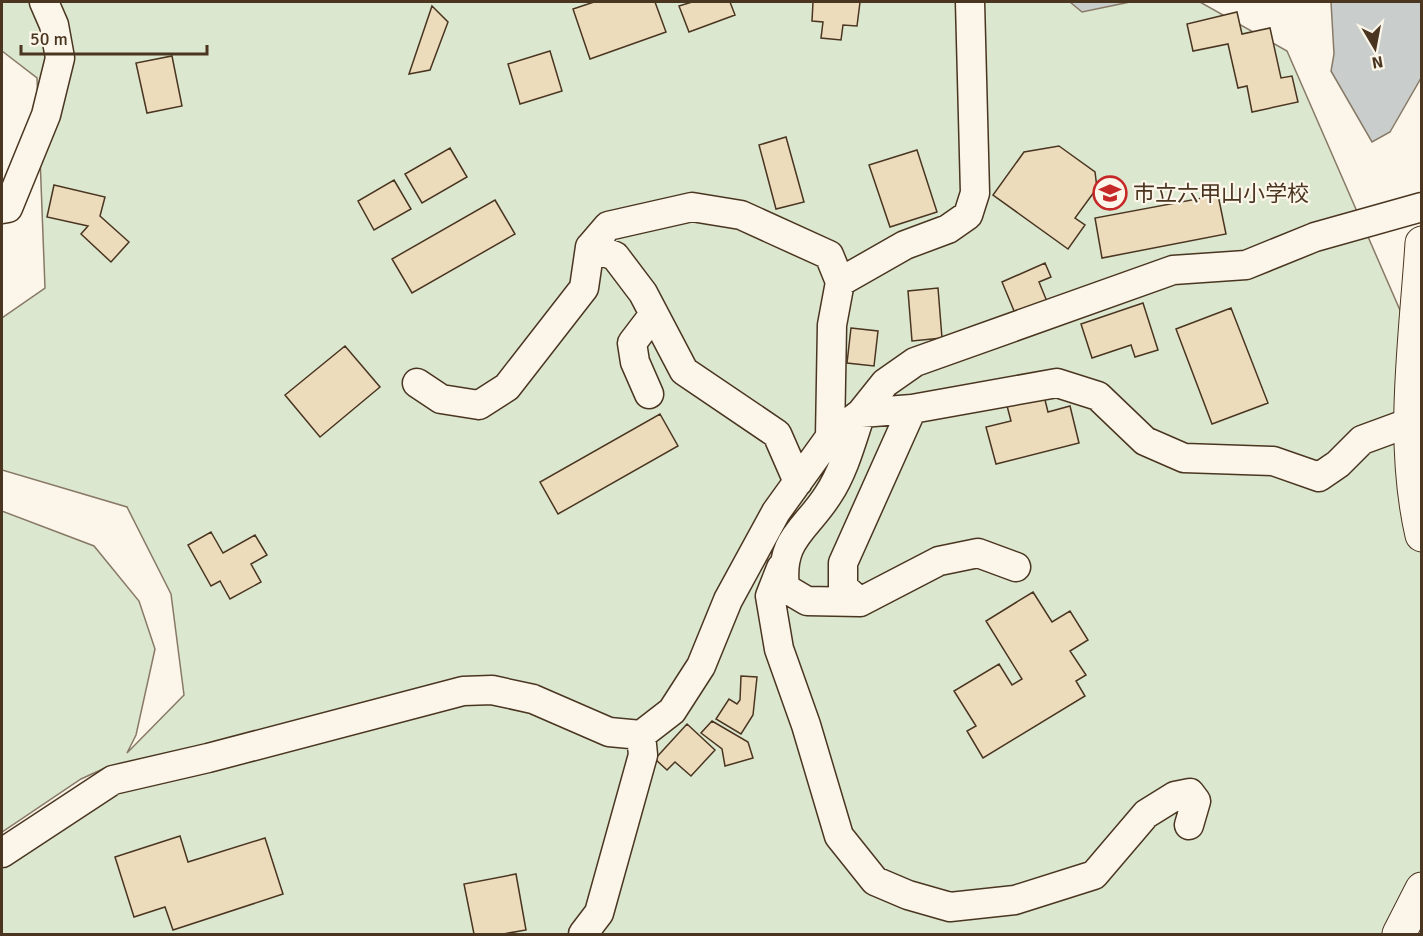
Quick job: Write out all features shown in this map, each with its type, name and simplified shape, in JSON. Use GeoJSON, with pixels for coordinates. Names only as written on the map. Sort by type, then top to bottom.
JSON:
{"type":"FeatureCollection","features":[{"type":"Feature","properties":{"kind":"main road"},"geometry":{"type":"LineString","coordinates":[[1422,243],[1410,422],[1415,506],[1422,535]]}},
{"type":"Feature","properties":{"kind":"main road"},"geometry":{"type":"LineString","coordinates":[[1399,934],[1422,889]]}},
{"type":"Feature","properties":{"kind":"street"},"geometry":{"type":"LineString","coordinates":[[2,209],[8,208],[46,115],[60,58],[54,25],[44,2]]}},
{"type":"Feature","properties":{"kind":"street"},"geometry":{"type":"LineString","coordinates":[[840,282],[905,245],[948,229],[968,214],[975,193],[970,2]]}},
{"type":"Feature","properties":{"kind":"street"},"geometry":{"type":"LineString","coordinates":[[417,383],[441,399],[479,405],[507,387],[584,288],[590,247],[608,226],[692,207],[741,215],[829,255],[840,282],[832,325],[831,437]]}},
{"type":"Feature","properties":{"kind":"street"},"geometry":{"type":"LineString","coordinates":[[2,853],[113,780],[208,758],[463,691],[492,690],[533,699],[609,732],[641,735],[672,711],[701,666],[728,600],[776,512],[831,437],[861,413],[885,383],[915,362],[1173,270],[1246,265],[1315,237],[1422,207]]}},
{"type":"Feature","properties":{"kind":"street"},"geometry":{"type":"LineString","coordinates":[[590,247],[615,256],[643,293],[684,371],[777,434],[798,482]]}},
{"type":"Feature","properties":{"kind":"street"},"geometry":{"type":"LineString","coordinates":[[649,394],[635,362],[632,343],[654,314]]}},
{"type":"Feature","properties":{"kind":"street"},"geometry":{"type":"LineString","coordinates":[[861,413],[912,409],[1057,383],[1098,396],[1145,441],[1185,458],[1273,460],[1319,477],[1338,464],[1362,440],[1410,422]]}},
{"type":"Feature","properties":{"kind":"street"},"geometry":{"type":"LineString","coordinates":[[860,602],[843,587],[843,563],[912,409]]}},
{"type":"Feature","properties":{"kind":"street"},"geometry":{"type":"LineString","coordinates":[[861,413],[844,462],[828,495],[797,530],[770,596],[779,649],[806,725],[839,836],[875,881],[908,895],[950,908],[1015,900],[1094,875],[1146,814],[1175,796],[1190,793],[1196,801],[1189,825]]}},
{"type":"Feature","properties":{"kind":"street"},"geometry":{"type":"LineString","coordinates":[[782,566],[785,588],[807,601],[860,602],[939,561],[978,553],[1016,567]]}},
{"type":"Feature","properties":{"kind":"street"},"geometry":{"type":"LineString","coordinates":[[583,934],[599,913],[643,755],[641,735]]}},
{"type":"Feature","properties":{"kind":"green space"},"geometry":{"type":"Polygon","coordinates":[[[2,2],[1200,2],[1287,51],[1403,317],[1421,319],[1421,934],[2,934],[2,838],[105,768],[81,779],[2,832],[2,511],[94,546],[139,601],[155,649],[136,735],[127,753],[184,695],[171,594],[127,507],[2,470],[2,318],[45,288],[37,78],[2,51],[2,2]]]}},
{"type":"Feature","properties":{"kind":"shaded area"},"geometry":{"type":"Polygon","coordinates":[[[1070,2],[1130,2],[1082,12],[1070,2]]]}},
{"type":"Feature","properties":{"kind":"shaded area"},"geometry":{"type":"Polygon","coordinates":[[[1331,2],[1421,2],[1421,78],[1390,132],[1372,142],[1331,71],[1334,54],[1331,2]]]}},
{"type":"Feature","properties":{"kind":"building"},"geometry":{"type":"Polygon","coordinates":[[[594,2],[655,2],[666,32],[590,59],[573,9],[594,2]]]}},
{"type":"Feature","properties":{"kind":"building"},"geometry":{"type":"Polygon","coordinates":[[[692,2],[730,2],[735,15],[689,32],[679,6],[692,2]]]}},
{"type":"Feature","properties":{"kind":"building"},"geometry":{"type":"Polygon","coordinates":[[[813,2],[860,2],[857,26],[843,25],[841,40],[821,38],[823,22],[812,21],[813,2]]]}},
{"type":"Feature","properties":{"kind":"building"},"geometry":{"type":"Polygon","coordinates":[[[432,6],[448,22],[430,70],[409,74],[432,6]]]}},
{"type":"Feature","properties":{"kind":"building"},"geometry":{"type":"Polygon","coordinates":[[[1237,12],[1242,34],[1270,28],[1281,78],[1292,76],[1298,102],[1252,112],[1247,86],[1238,88],[1228,44],[1193,51],[1187,24],[1237,12]]]}},
{"type":"Feature","properties":{"kind":"building"},"geometry":{"type":"Polygon","coordinates":[[[550,51],[562,91],[520,104],[508,64],[550,51]]]}},
{"type":"Feature","properties":{"kind":"building"},"geometry":{"type":"Polygon","coordinates":[[[172,56],[182,106],[147,113],[136,63],[172,56]]]}},
{"type":"Feature","properties":{"kind":"building"},"geometry":{"type":"Polygon","coordinates":[[[786,137],[804,202],[776,209],[759,145],[786,137]]]}},
{"type":"Feature","properties":{"kind":"building"},"geometry":{"type":"Polygon","coordinates":[[[1059,146],[1095,172],[1097,188],[1075,218],[1085,225],[1068,249],[993,195],[1024,152],[1059,146]]]}},
{"type":"Feature","properties":{"kind":"building"},"geometry":{"type":"Polygon","coordinates":[[[450,148],[467,177],[422,203],[405,174],[450,148]]]}},
{"type":"Feature","properties":{"kind":"building"},"geometry":{"type":"Polygon","coordinates":[[[917,150],[937,212],[890,227],[869,165],[917,150]]]}},
{"type":"Feature","properties":{"kind":"building"},"geometry":{"type":"Polygon","coordinates":[[[394,180],[411,209],[374,230],[358,201],[394,180]]]}},
{"type":"Feature","properties":{"kind":"building"},"geometry":{"type":"Polygon","coordinates":[[[54,185],[105,197],[100,216],[129,242],[111,262],[81,234],[88,226],[47,217],[54,185]]]}},
{"type":"Feature","properties":{"kind":"building"},"geometry":{"type":"Polygon","coordinates":[[[1218,195],[1226,234],[1102,258],[1095,218],[1218,195]]]}},
{"type":"Feature","properties":{"kind":"building"},"geometry":{"type":"Polygon","coordinates":[[[495,200],[515,234],[412,293],[392,259],[495,200]]]}},
{"type":"Feature","properties":{"kind":"building"},"geometry":{"type":"Polygon","coordinates":[[[1045,263],[1051,277],[1039,282],[1048,304],[1017,318],[1002,282],[1045,263]]]}},
{"type":"Feature","properties":{"kind":"building"},"geometry":{"type":"Polygon","coordinates":[[[938,288],[942,338],[912,341],[908,291],[938,288]]]}},
{"type":"Feature","properties":{"kind":"building"},"geometry":{"type":"Polygon","coordinates":[[[1143,303],[1158,350],[1135,357],[1131,345],[1092,358],[1081,324],[1143,303]]]}},
{"type":"Feature","properties":{"kind":"building"},"geometry":{"type":"Polygon","coordinates":[[[1231,308],[1268,403],[1212,424],[1176,329],[1231,308]]]}},
{"type":"Feature","properties":{"kind":"building"},"geometry":{"type":"Polygon","coordinates":[[[851,328],[878,331],[874,366],[847,363],[851,328]]]}},
{"type":"Feature","properties":{"kind":"building"},"geometry":{"type":"Polygon","coordinates":[[[345,346],[380,387],[320,437],[285,395],[345,346]]]}},
{"type":"Feature","properties":{"kind":"building"},"geometry":{"type":"Polygon","coordinates":[[[1043,392],[1048,412],[1070,406],[1079,443],[996,464],[986,427],[1011,421],[1006,402],[1043,392]]]}},
{"type":"Feature","properties":{"kind":"building"},"geometry":{"type":"Polygon","coordinates":[[[660,414],[678,446],[558,514],[540,482],[660,414]]]}},
{"type":"Feature","properties":{"kind":"building"},"geometry":{"type":"Polygon","coordinates":[[[211,532],[223,553],[255,535],[267,555],[251,564],[261,582],[230,599],[220,581],[211,586],[188,545],[211,532]]]}},
{"type":"Feature","properties":{"kind":"building"},"geometry":{"type":"Polygon","coordinates":[[[1033,592],[1052,622],[1070,611],[1088,640],[1070,651],[1086,675],[1076,681],[1085,696],[983,758],[967,731],[976,726],[954,691],[999,664],[1012,685],[1022,679],[986,621],[1033,592]]]}},
{"type":"Feature","properties":{"kind":"building"},"geometry":{"type":"Polygon","coordinates":[[[741,676],[757,677],[753,715],[741,734],[716,719],[729,699],[737,704],[740,700],[741,676]]]}},
{"type":"Feature","properties":{"kind":"building"},"geometry":{"type":"Polygon","coordinates":[[[712,721],[748,742],[753,758],[725,766],[722,749],[701,733],[712,721]]]}},
{"type":"Feature","properties":{"kind":"building"},"geometry":{"type":"Polygon","coordinates":[[[687,724],[715,750],[691,776],[675,762],[667,770],[655,759],[687,724]]]}},
{"type":"Feature","properties":{"kind":"building"},"geometry":{"type":"Polygon","coordinates":[[[180,836],[188,862],[265,838],[283,894],[173,930],[165,907],[134,917],[115,857],[180,836]]]}},
{"type":"Feature","properties":{"kind":"building"},"geometry":{"type":"Polygon","coordinates":[[[516,874],[526,930],[503,934],[474,934],[464,884],[516,874]]]}},
{"type":"Feature","properties":{"kind":"place","name":"市立六甲山小学校"},"geometry":{"type":"Point","coordinates":[1110,193]}}]}
